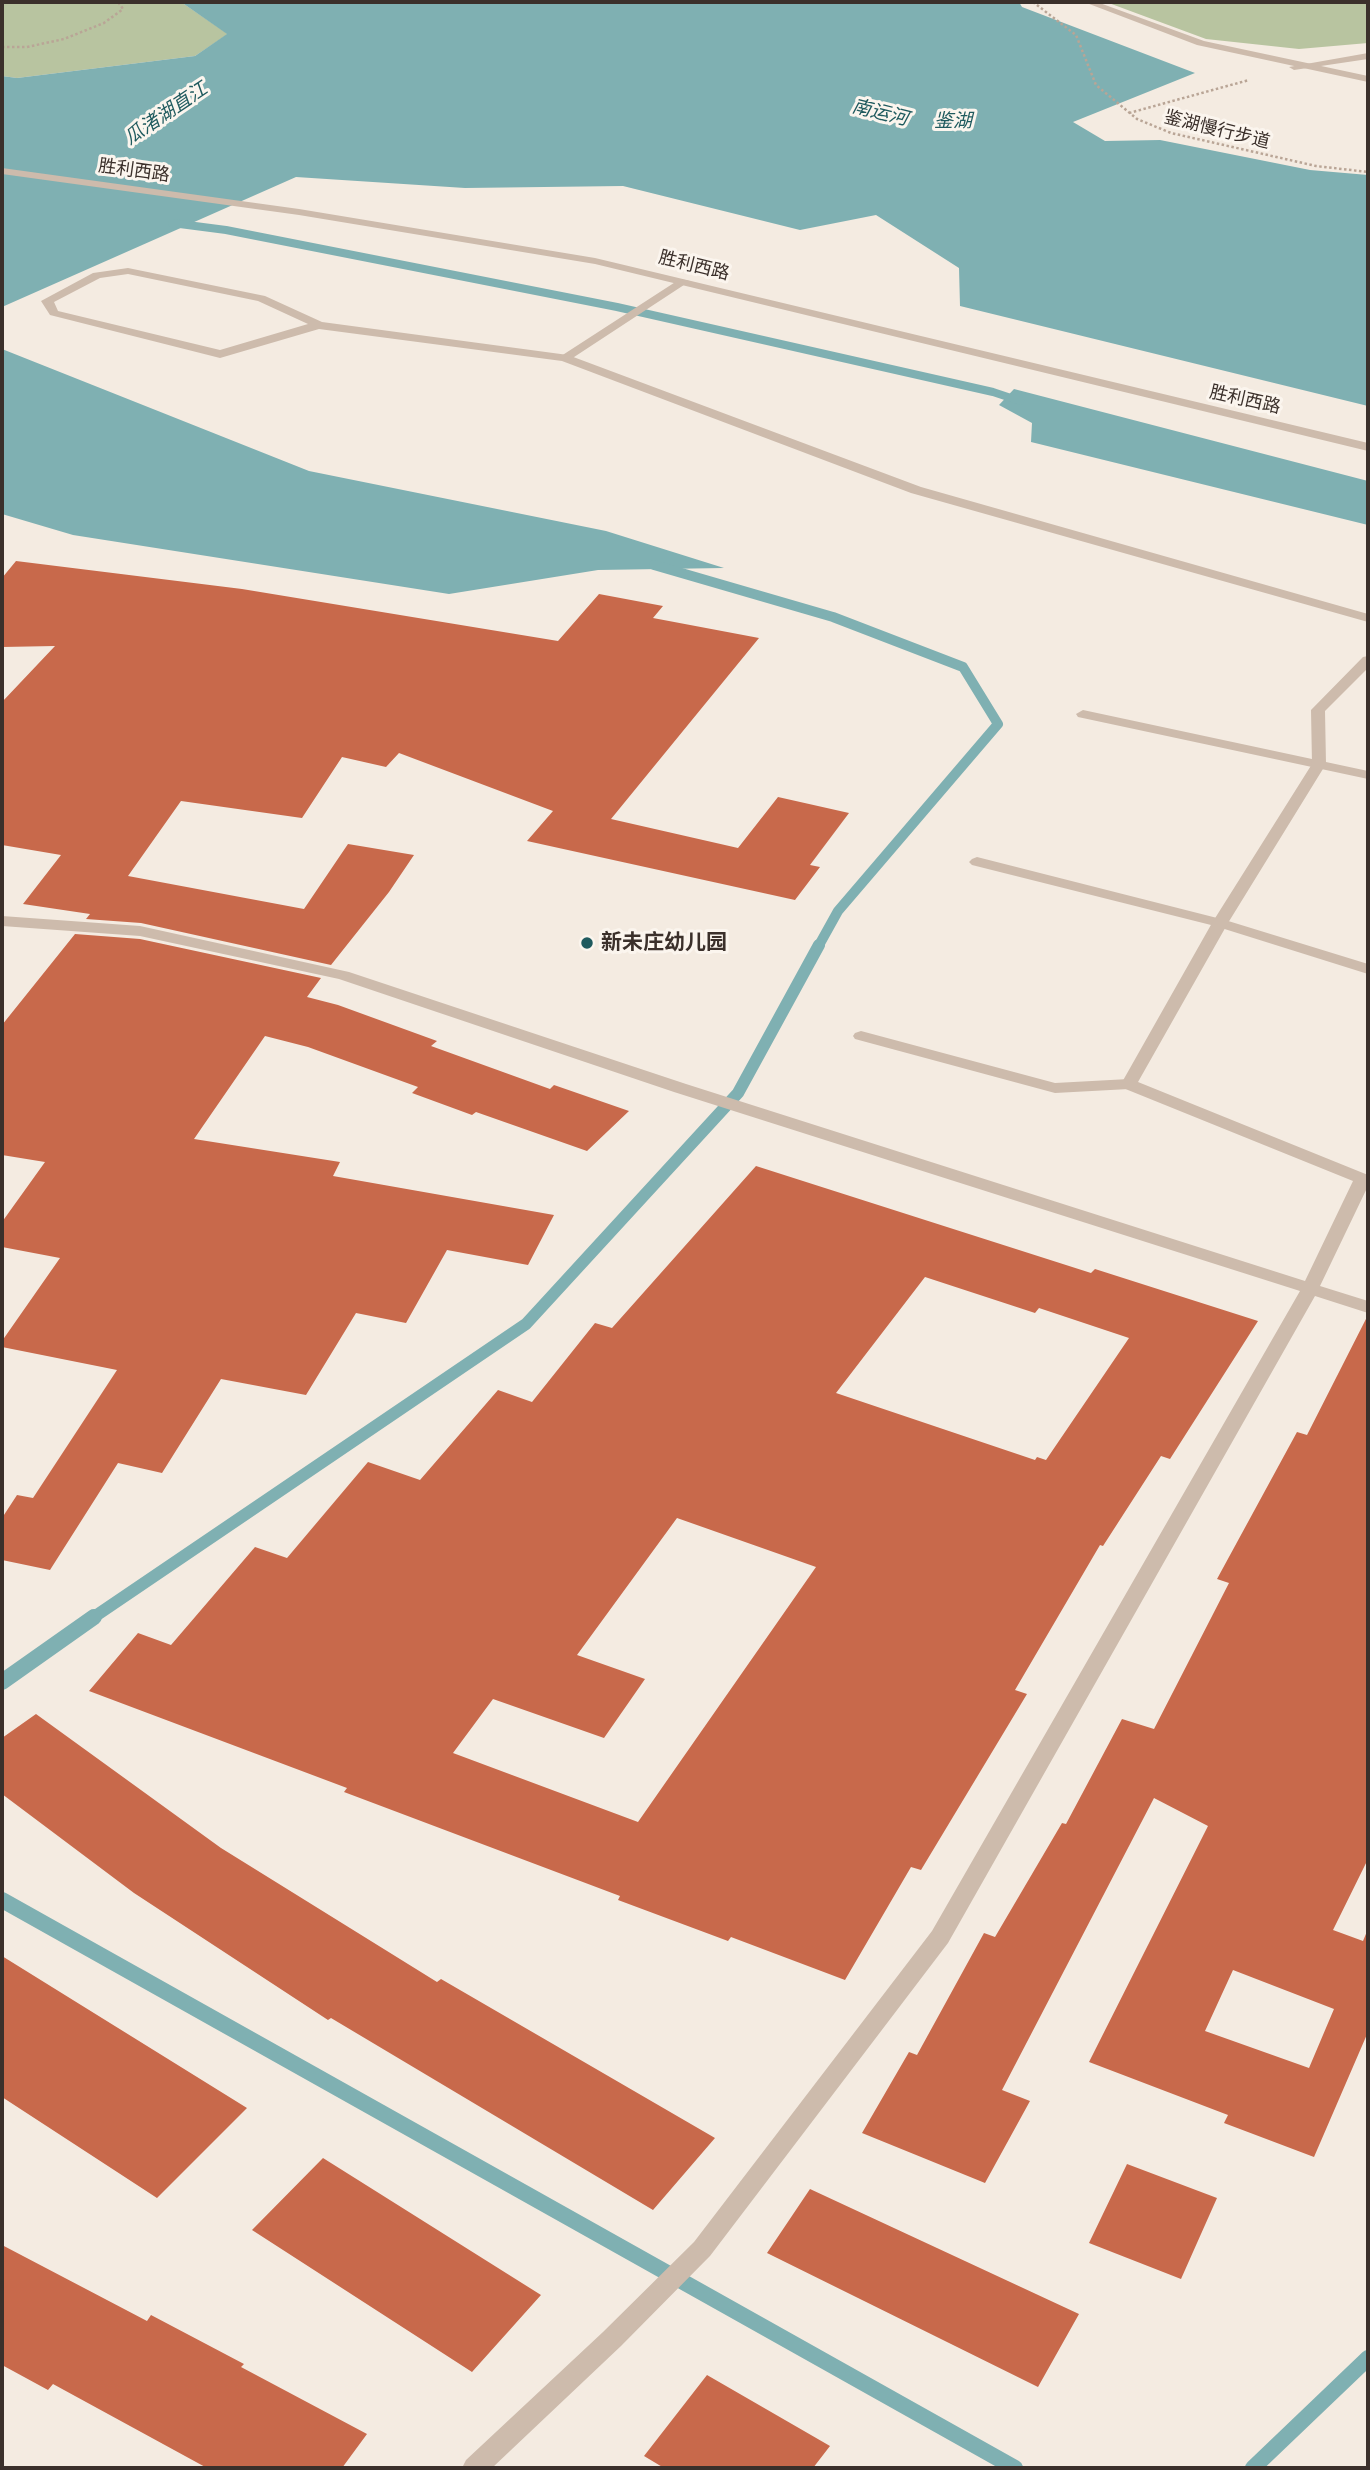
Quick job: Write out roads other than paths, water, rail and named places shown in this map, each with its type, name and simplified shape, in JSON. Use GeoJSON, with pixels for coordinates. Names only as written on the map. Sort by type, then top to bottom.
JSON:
{"type":"FeatureCollection","features":[{"type":"Feature","properties":{"kind":"street"},"geometry":{"type":"LineString","coordinates":[[1089,2],[1201,43],[1368,79]]}},
{"type":"Feature","properties":{"kind":"street"},"geometry":{"type":"LineString","coordinates":[[1300,66],[1368,55]]}},
{"type":"Feature","properties":{"kind":"street","name":"胜利西路"},"geometry":{"type":"LineString","coordinates":[[2,171],[500,243],[684,281],[954,350],[1368,447]]}},
{"type":"Feature","properties":{"kind":"street"},"geometry":{"type":"LineString","coordinates":[[319,325],[220,354],[54,313],[47,301],[97,275],[128,271],[261,298],[319,325],[564,358],[916,490],[1368,618]]}},
{"type":"Feature","properties":{"kind":"street"},"geometry":{"type":"LineString","coordinates":[[564,358],[684,281]]}},
{"type":"Feature","properties":{"kind":"street"},"geometry":{"type":"LineString","coordinates":[[1129,1084],[1220,923],[1319,764],[1318,710],[1368,660]]}},
{"type":"Feature","properties":{"kind":"street"},"geometry":{"type":"LineString","coordinates":[[1083,714],[1368,775]]}},
{"type":"Feature","properties":{"kind":"street"},"geometry":{"type":"LineString","coordinates":[[977,862],[1220,923],[1368,969]]}},
{"type":"Feature","properties":{"kind":"street"},"geometry":{"type":"LineString","coordinates":[[2,921],[139,931],[343,975],[680,1088],[1368,1307]]}},
{"type":"Feature","properties":{"kind":"street"},"geometry":{"type":"LineString","coordinates":[[475,2468],[612,2339],[702,2249],[940,1937],[1310,1289],[1365,1181],[1129,1084],[1055,1088],[861,1036]]}},
{"type":"Feature","properties":{"kind":"water","name":"鉴湖"},"geometry":{"type":"Polygon","coordinates":[[[181,2],[1019,2],[1022,7],[1195,73],[1073,122],[1105,141],[1160,140],[1310,170],[1368,175],[1368,406],[960,306],[959,268],[876,215],[800,230],[623,186],[465,188],[296,177],[2,307],[2,76],[17,78],[195,56],[227,34],[181,2]]]}},
{"type":"Feature","properties":{"kind":"water"},"geometry":{"type":"Polygon","coordinates":[[[2,349],[309,471],[606,531],[724,568],[598,570],[449,594],[73,535],[2,514],[2,349]]]}},
{"type":"Feature","properties":{"kind":"water"},"geometry":{"type":"Polygon","coordinates":[[[1014,389],[1368,481],[1368,525],[1031,442],[1032,423],[999,405],[1014,389]]]}},
{"type":"Feature","properties":{"kind":"waterway"},"geometry":{"type":"LineString","coordinates":[[172,223],[226,230],[617,307],[993,392],[1020,401]]}},
{"type":"Feature","properties":{"kind":"waterway"},"geometry":{"type":"LineString","coordinates":[[654,565],[833,617],[963,667],[998,724],[838,911],[818,947]]}},
{"type":"Feature","properties":{"kind":"waterway"},"geometry":{"type":"LineString","coordinates":[[91,1619],[526,1324],[738,1093],[819,945]]}},
{"type":"Feature","properties":{"kind":"waterway"},"geometry":{"type":"LineString","coordinates":[[2,1682],[94,1617]]}},
{"type":"Feature","properties":{"kind":"waterway"},"geometry":{"type":"LineString","coordinates":[[2,1900],[1015,2468]]}},
{"type":"Feature","properties":{"kind":"waterway"},"geometry":{"type":"LineString","coordinates":[[1253,2468],[1368,2358]]}},
{"type":"Feature","properties":{"kind":"place","name":"新未庄幼儿园"},"geometry":{"type":"Point","coordinates":[587,943]}},
{"type":"Feature","properties":{"kind":"water label","name":"南运河"},"geometry":{"type":"Point","coordinates":[880,113]}},
{"type":"Feature","properties":{"kind":"water label","name":"瓜渚湖直江"},"geometry":{"type":"Point","coordinates":[166,114]}}]}
